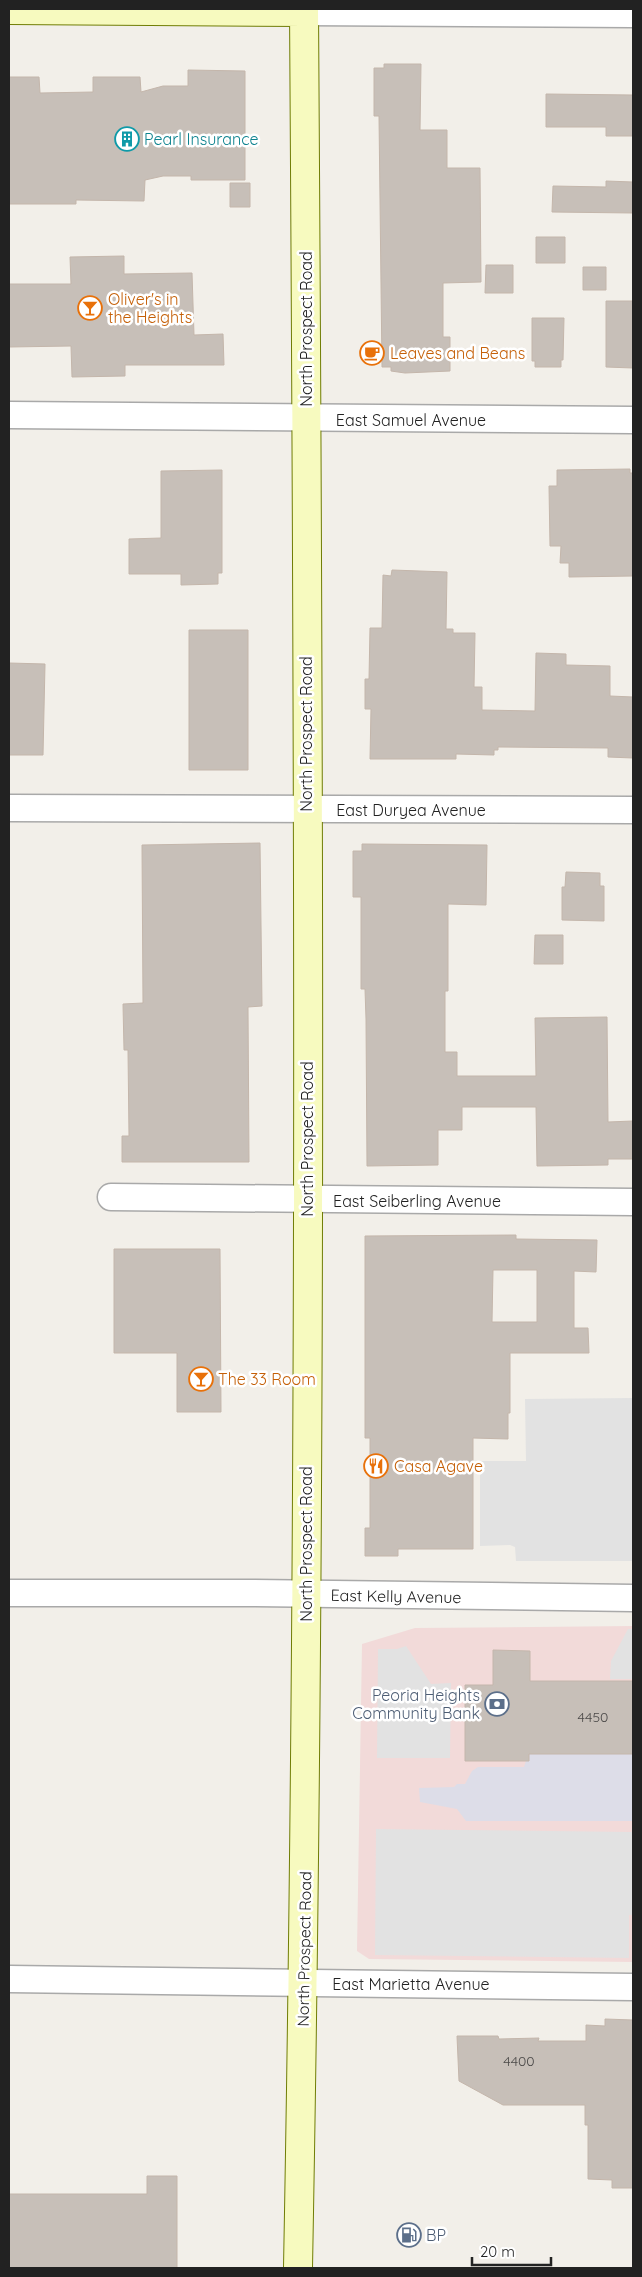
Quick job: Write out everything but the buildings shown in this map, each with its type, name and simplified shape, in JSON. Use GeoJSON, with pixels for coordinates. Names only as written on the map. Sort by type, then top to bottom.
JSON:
{"type":"FeatureCollection","features":[{"type":"Feature","properties":{"kind":"main road"},"geometry":{"type":"LineString","coordinates":[[9,10],[304,10]]}},
{"type":"Feature","properties":{"kind":"main road","name":"North Prospect Road"},"geometry":{"type":"LineString","coordinates":[[298,2268],[303,1983],[306,1594],[307,809],[304,10]]}},
{"type":"Feature","properties":{"kind":"street"},"geometry":{"type":"LineString","coordinates":[[304,10],[633,14]]}},
{"type":"Feature","properties":{"kind":"street","name":"East Samuel Avenue"},"geometry":{"type":"LineString","coordinates":[[9,415],[306,419],[633,420]]}},
{"type":"Feature","properties":{"kind":"street","name":"East Duryea Avenue"},"geometry":{"type":"LineString","coordinates":[[9,808],[633,810]]}},
{"type":"Feature","properties":{"kind":"street","name":"East Seiberling Avenue"},"geometry":{"type":"LineString","coordinates":[[110,1197],[633,1202]]}},
{"type":"Feature","properties":{"kind":"street","name":"East Kelly Avenue"},"geometry":{"type":"LineString","coordinates":[[9,1594],[306,1594],[633,1598]]}},
{"type":"Feature","properties":{"kind":"street","name":"East Marietta Avenue"},"geometry":{"type":"LineString","coordinates":[[9,1979],[633,1987]]}},
{"type":"Feature","properties":{"kind":"shaded area"},"geometry":{"type":"Polygon","coordinates":[[[633,1398],[633,1561],[516,1561],[515,1547],[510,1545],[480,1546],[480,1461],[526,1461],[525,1399],[633,1398]]]}},
{"type":"Feature","properties":{"kind":"shaded area"},"geometry":{"type":"Polygon","coordinates":[[[633,1626],[633,1962],[369,1959],[357,1951],[362,1644],[415,1628],[633,1626]]]}},
{"type":"Feature","properties":{"kind":"shaded area"},"geometry":{"type":"Polygon","coordinates":[[[628,1629],[633,1629],[633,1679],[610,1679],[611,1661],[628,1629]]]}},
{"type":"Feature","properties":{"kind":"shaded area"},"geometry":{"type":"Polygon","coordinates":[[[406,1646],[431,1684],[451,1683],[450,1758],[377,1758],[378,1649],[397,1649],[406,1646]]]}},
{"type":"Feature","properties":{"kind":"shaded area"},"geometry":{"type":"Polygon","coordinates":[[[529,1754],[633,1754],[633,1821],[466,1821],[457,1809],[420,1802],[419,1788],[454,1787],[457,1784],[465,1784],[472,1771],[478,1767],[524,1767],[526,1761],[529,1761],[529,1754]]]}},
{"type":"Feature","properties":{"kind":"shaded area"},"geometry":{"type":"Polygon","coordinates":[[[376,1829],[633,1832],[633,1915],[629,1915],[629,1958],[375,1955],[376,1829]]]}},
{"type":"Feature","properties":{"kind":"place","name":"Pearl Insurance"},"geometry":{"type":"Point","coordinates":[127,139]}},
{"type":"Feature","properties":{"kind":"place","name":"Oliver's in the Heights"},"geometry":{"type":"Point","coordinates":[90,308]}},
{"type":"Feature","properties":{"kind":"place","name":"Leaves and Beans"},"geometry":{"type":"Point","coordinates":[372,353]}},
{"type":"Feature","properties":{"kind":"place","name":"The 33 Room"},"geometry":{"type":"Point","coordinates":[201,1379]}},
{"type":"Feature","properties":{"kind":"place","name":"Casa Agave"},"geometry":{"type":"Point","coordinates":[376,1466]}},
{"type":"Feature","properties":{"kind":"place","name":"Peoria Heights Community Bank"},"geometry":{"type":"Point","coordinates":[497,1704]}},
{"type":"Feature","properties":{"kind":"place","name":"BP"},"geometry":{"type":"Point","coordinates":[409,2235]}}]}
